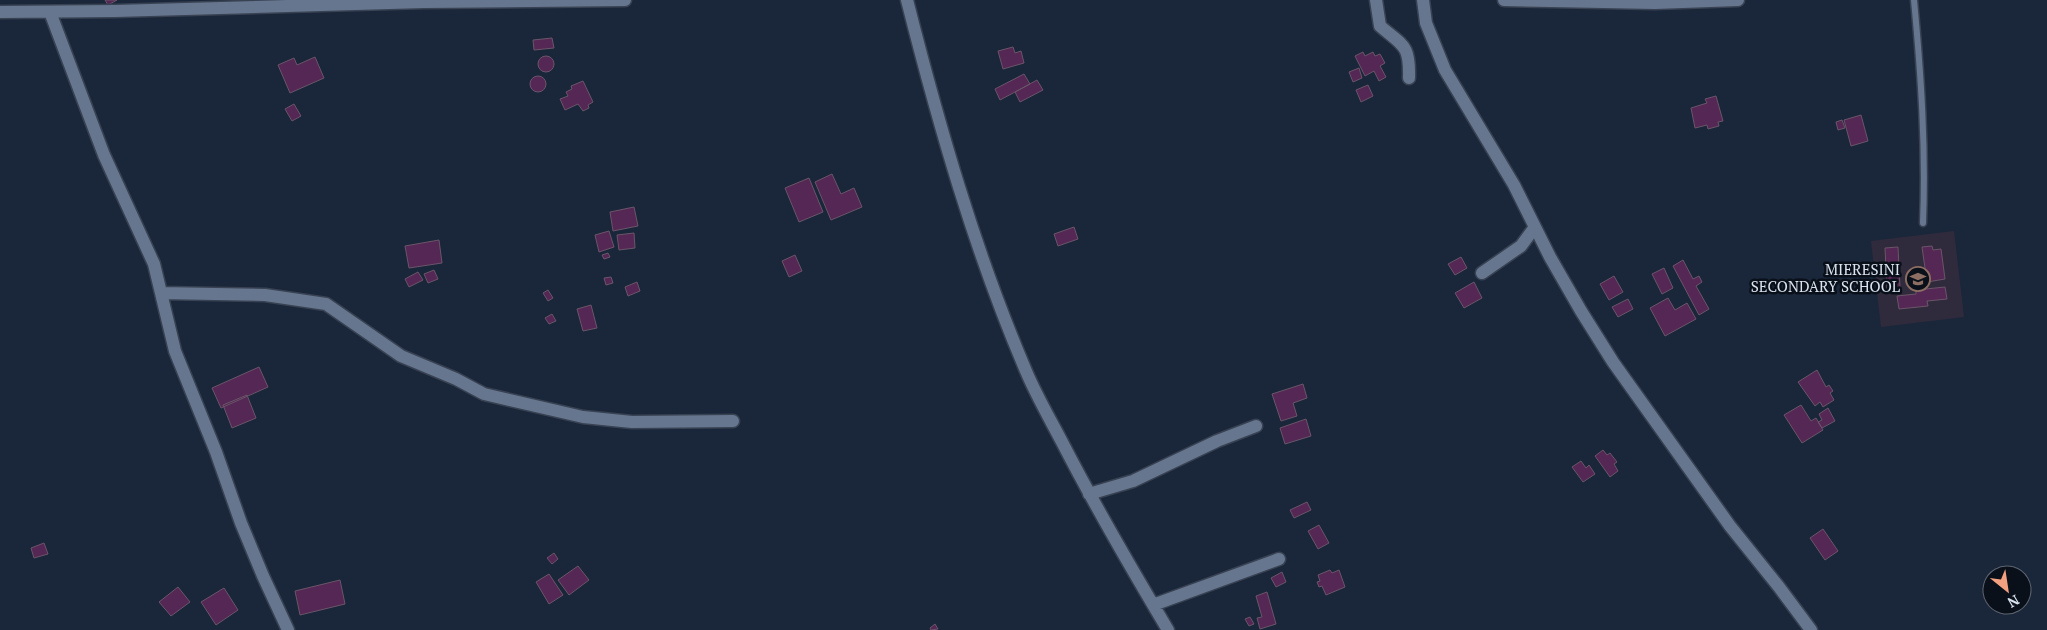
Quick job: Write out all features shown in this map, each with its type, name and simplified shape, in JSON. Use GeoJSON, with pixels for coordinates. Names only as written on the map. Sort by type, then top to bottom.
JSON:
{"type":"FeatureCollection","features":[{"type":"Feature","properties":{"kind":"street"},"geometry":{"type":"LineString","coordinates":[[67,12],[73,0]]}},
{"type":"Feature","properties":{"kind":"street"},"geometry":{"type":"LineString","coordinates":[[0,12],[67,12],[424,2],[625,0]]}},
{"type":"Feature","properties":{"kind":"street"},"geometry":{"type":"LineString","coordinates":[[907,0],[931,95],[954,170],[999,303],[1026,373],[1089,494],[1168,630]]}},
{"type":"Feature","properties":{"kind":"street"},"geometry":{"type":"LineString","coordinates":[[1376,0],[1380,26],[1400,42],[1409,57],[1409,78]]}},
{"type":"Feature","properties":{"kind":"street"},"geometry":{"type":"LineString","coordinates":[[1423,0],[1426,23],[1445,70],[1514,185],[1581,311],[1614,362],[1730,526],[1811,630]]}},
{"type":"Feature","properties":{"kind":"street"},"geometry":{"type":"LineString","coordinates":[[1506,0],[1655,3],[1738,0]]}},
{"type":"Feature","properties":{"kind":"street"},"geometry":{"type":"LineString","coordinates":[[50,12],[104,155],[146,245],[162,293],[175,351],[216,452],[241,523],[288,630]]}},
{"type":"Feature","properties":{"kind":"street"},"geometry":{"type":"LineString","coordinates":[[1482,273],[1521,246],[1535,227]]}},
{"type":"Feature","properties":{"kind":"street"},"geometry":{"type":"LineString","coordinates":[[162,293],[264,295],[326,304],[401,356],[456,379],[484,394],[583,417],[632,422],[733,421]]}},
{"type":"Feature","properties":{"kind":"street"},"geometry":{"type":"LineString","coordinates":[[1089,494],[1133,481],[1217,441],[1256,426]]}},
{"type":"Feature","properties":{"kind":"street"},"geometry":{"type":"LineString","coordinates":[[1153,605],[1279,559]]}},
{"type":"Feature","properties":{"kind":"lane"},"geometry":{"type":"LineString","coordinates":[[1914,0],[1924,116],[1924,223]]}},
{"type":"Feature","properties":{"kind":"shaded area","name":"MIERESINI SECONDARY SCHOOL"},"geometry":{"type":"Polygon","coordinates":[[[1954,231],[1964,317],[1881,327],[1871,241],[1954,231]]]}},
{"type":"Feature","properties":{"kind":"building"},"geometry":{"type":"Polygon","coordinates":[[[105,0],[117,0],[108,5],[105,0]]]}},
{"type":"Feature","properties":{"kind":"building"},"geometry":{"type":"Polygon","coordinates":[[[552,38],[554,48],[534,50],[533,40],[552,38]]]}},
{"type":"Feature","properties":{"kind":"building"},"geometry":{"type":"Polygon","coordinates":[[[1013,47],[1015,53],[1021,51],[1024,63],[1003,69],[998,51],[1013,47]]]}},
{"type":"Feature","properties":{"kind":"building"},"geometry":{"type":"Polygon","coordinates":[[[1363,52],[1365,56],[1373,52],[1375,56],[1380,54],[1385,63],[1380,66],[1386,77],[1379,81],[1374,71],[1365,76],[1355,56],[1363,52]]]}},
{"type":"Feature","properties":{"kind":"building"},"geometry":{"type":"Polygon","coordinates":[[[546,56],[552,58],[554,64],[552,70],[546,72],[540,70],[538,64],[540,58],[546,56]]]}},
{"type":"Feature","properties":{"kind":"building"},"geometry":{"type":"Polygon","coordinates":[[[315,57],[324,78],[290,93],[278,65],[294,58],[297,65],[315,57]]]}},
{"type":"Feature","properties":{"kind":"building"},"geometry":{"type":"Polygon","coordinates":[[[1359,68],[1362,78],[1353,82],[1349,72],[1359,68]]]}},
{"type":"Feature","properties":{"kind":"building"},"geometry":{"type":"Polygon","coordinates":[[[1024,74],[1030,84],[1000,100],[995,89],[1024,74]]]}},
{"type":"Feature","properties":{"kind":"building"},"geometry":{"type":"Polygon","coordinates":[[[538,76],[544,78],[546,84],[544,90],[538,92],[532,90],[530,84],[532,78],[538,76]]]}},
{"type":"Feature","properties":{"kind":"building"},"geometry":{"type":"Polygon","coordinates":[[[1037,80],[1043,90],[1020,102],[1015,92],[1037,80]]]}},
{"type":"Feature","properties":{"kind":"building"},"geometry":{"type":"Polygon","coordinates":[[[583,81],[593,102],[588,105],[589,108],[583,111],[578,104],[565,110],[560,99],[568,96],[566,92],[572,89],[571,86],[583,81]]]}},
{"type":"Feature","properties":{"kind":"building"},"geometry":{"type":"Polygon","coordinates":[[[1368,85],[1373,96],[1361,102],[1356,90],[1368,85]]]}},
{"type":"Feature","properties":{"kind":"building"},"geometry":{"type":"Polygon","coordinates":[[[1716,96],[1723,121],[1718,122],[1719,126],[1708,129],[1707,125],[1695,128],[1691,108],[1707,103],[1705,99],[1716,96]]]}},
{"type":"Feature","properties":{"kind":"building"},"geometry":{"type":"Polygon","coordinates":[[[294,104],[301,116],[292,121],[285,109],[294,104]]]}},
{"type":"Feature","properties":{"kind":"building"},"geometry":{"type":"Polygon","coordinates":[[[1861,115],[1868,141],[1851,146],[1844,120],[1861,115]]]}},
{"type":"Feature","properties":{"kind":"building"},"geometry":{"type":"Polygon","coordinates":[[[1842,120],[1845,128],[1838,130],[1836,122],[1842,120]]]}},
{"type":"Feature","properties":{"kind":"building"},"geometry":{"type":"Polygon","coordinates":[[[832,174],[841,194],[854,188],[862,207],[831,220],[815,182],[832,174]]]}},
{"type":"Feature","properties":{"kind":"building"},"geometry":{"type":"Polygon","coordinates":[[[809,178],[823,212],[799,222],[785,188],[809,178]]]}},
{"type":"Feature","properties":{"kind":"building"},"geometry":{"type":"Polygon","coordinates":[[[634,207],[638,226],[613,231],[610,212],[634,207]]]}},
{"type":"Feature","properties":{"kind":"building"},"geometry":{"type":"Polygon","coordinates":[[[1074,227],[1078,239],[1058,246],[1054,234],[1074,227]]]}},
{"type":"Feature","properties":{"kind":"building"},"geometry":{"type":"Polygon","coordinates":[[[609,231],[614,247],[599,252],[595,235],[609,231]]]}},
{"type":"Feature","properties":{"kind":"building"},"geometry":{"type":"Polygon","coordinates":[[[634,233],[635,248],[619,250],[617,235],[634,233]]]}},
{"type":"Feature","properties":{"kind":"building"},"geometry":{"type":"Polygon","coordinates":[[[439,240],[442,263],[409,268],[405,246],[439,240]]]}},
{"type":"Feature","properties":{"kind":"building"},"geometry":{"type":"Polygon","coordinates":[[[1932,246],[1933,250],[1941,249],[1945,279],[1927,282],[1922,247],[1932,246]]]}},
{"type":"Feature","properties":{"kind":"building"},"geometry":{"type":"Polygon","coordinates":[[[1898,247],[1900,288],[1887,289],[1885,248],[1898,247]]]}},
{"type":"Feature","properties":{"kind":"building"},"geometry":{"type":"Polygon","coordinates":[[[608,253],[610,257],[604,259],[602,255],[608,253]]]}},
{"type":"Feature","properties":{"kind":"building"},"geometry":{"type":"Polygon","coordinates":[[[795,255],[802,271],[789,277],[782,261],[795,255]]]}},
{"type":"Feature","properties":{"kind":"building"},"geometry":{"type":"Polygon","coordinates":[[[1461,257],[1467,268],[1455,275],[1448,264],[1461,257]]]}},
{"type":"Feature","properties":{"kind":"building"},"geometry":{"type":"Polygon","coordinates":[[[1683,260],[1693,279],[1699,276],[1702,282],[1696,286],[1709,309],[1699,315],[1673,266],[1683,260]]]}},
{"type":"Feature","properties":{"kind":"building"},"geometry":{"type":"Polygon","coordinates":[[[1664,268],[1673,288],[1662,294],[1652,274],[1664,268]]]}},
{"type":"Feature","properties":{"kind":"building"},"geometry":{"type":"Polygon","coordinates":[[[434,270],[438,279],[428,283],[424,274],[434,270]]]}},
{"type":"Feature","properties":{"kind":"building"},"geometry":{"type":"Polygon","coordinates":[[[418,272],[423,280],[409,287],[405,279],[418,272]]]}},
{"type":"Feature","properties":{"kind":"building"},"geometry":{"type":"Polygon","coordinates":[[[1614,276],[1623,292],[1609,300],[1600,284],[1614,276]]]}},
{"type":"Feature","properties":{"kind":"building"},"geometry":{"type":"Polygon","coordinates":[[[611,277],[613,283],[606,285],[604,278],[611,277]]]}},
{"type":"Feature","properties":{"kind":"building"},"geometry":{"type":"Polygon","coordinates":[[[637,282],[640,291],[628,296],[625,287],[637,282]]]}},
{"type":"Feature","properties":{"kind":"building"},"geometry":{"type":"Polygon","coordinates":[[[1474,282],[1482,298],[1464,308],[1455,293],[1474,282]]]}},
{"type":"Feature","properties":{"kind":"building"},"geometry":{"type":"Polygon","coordinates":[[[1945,287],[1947,299],[1927,301],[1928,306],[1899,309],[1897,296],[1916,294],[1916,290],[1945,287]]]}},
{"type":"Feature","properties":{"kind":"building"},"geometry":{"type":"Polygon","coordinates":[[[548,290],[553,298],[548,301],[543,293],[548,290]]]}},
{"type":"Feature","properties":{"kind":"building"},"geometry":{"type":"Polygon","coordinates":[[[1668,298],[1675,310],[1687,303],[1696,319],[1665,336],[1650,308],[1668,298]]]}},
{"type":"Feature","properties":{"kind":"building"},"geometry":{"type":"Polygon","coordinates":[[[1628,299],[1633,309],[1618,317],[1612,307],[1628,299]]]}},
{"type":"Feature","properties":{"kind":"building"},"geometry":{"type":"Polygon","coordinates":[[[591,305],[597,328],[583,331],[577,309],[591,305]]]}},
{"type":"Feature","properties":{"kind":"building"},"geometry":{"type":"Polygon","coordinates":[[[552,314],[556,321],[549,324],[545,318],[552,314]]]}},
{"type":"Feature","properties":{"kind":"building"},"geometry":{"type":"Polygon","coordinates":[[[259,367],[268,387],[221,408],[212,388],[259,367]]]}},
{"type":"Feature","properties":{"kind":"building"},"geometry":{"type":"Polygon","coordinates":[[[1817,370],[1826,387],[1829,385],[1833,391],[1830,393],[1834,400],[1823,407],[1820,402],[1815,406],[1798,382],[1817,370]]]}},
{"type":"Feature","properties":{"kind":"building"},"geometry":{"type":"Polygon","coordinates":[[[1303,384],[1307,398],[1293,403],[1297,416],[1281,421],[1272,394],[1303,384]]]}},
{"type":"Feature","properties":{"kind":"building"},"geometry":{"type":"Polygon","coordinates":[[[247,395],[256,418],[232,428],[223,405],[247,395]]]}},
{"type":"Feature","properties":{"kind":"building"},"geometry":{"type":"Polygon","coordinates":[[[1801,405],[1811,421],[1816,418],[1823,430],[1802,443],[1784,415],[1801,405]]]}},
{"type":"Feature","properties":{"kind":"building"},"geometry":{"type":"Polygon","coordinates":[[[1828,408],[1835,421],[1822,428],[1818,422],[1822,420],[1819,414],[1828,408]]]}},
{"type":"Feature","properties":{"kind":"building"},"geometry":{"type":"Polygon","coordinates":[[[1306,419],[1311,436],[1285,444],[1280,428],[1306,419]]]}},
{"type":"Feature","properties":{"kind":"building"},"geometry":{"type":"Polygon","coordinates":[[[1603,450],[1607,455],[1610,453],[1617,462],[1614,464],[1618,471],[1610,477],[1595,456],[1603,450]]]}},
{"type":"Feature","properties":{"kind":"building"},"geometry":{"type":"Polygon","coordinates":[[[1581,461],[1586,468],[1589,465],[1595,474],[1583,482],[1572,467],[1581,461]]]}},
{"type":"Feature","properties":{"kind":"building"},"geometry":{"type":"Polygon","coordinates":[[[1307,502],[1311,510],[1294,518],[1290,510],[1307,502]]]}},
{"type":"Feature","properties":{"kind":"building"},"geometry":{"type":"Polygon","coordinates":[[[1319,525],[1329,543],[1318,549],[1308,531],[1319,525]]]}},
{"type":"Feature","properties":{"kind":"building"},"geometry":{"type":"Polygon","coordinates":[[[1823,529],[1838,551],[1825,560],[1810,538],[1823,529]]]}},
{"type":"Feature","properties":{"kind":"building"},"geometry":{"type":"Polygon","coordinates":[[[44,543],[48,554],[34,558],[31,548],[44,543]]]}},
{"type":"Feature","properties":{"kind":"building"},"geometry":{"type":"Polygon","coordinates":[[[554,553],[558,559],[552,564],[547,558],[554,553]]]}},
{"type":"Feature","properties":{"kind":"building"},"geometry":{"type":"Polygon","coordinates":[[[578,566],[589,580],[569,595],[558,580],[578,566]]]}},
{"type":"Feature","properties":{"kind":"building"},"geometry":{"type":"Polygon","coordinates":[[[1330,570],[1332,573],[1339,570],[1345,587],[1326,595],[1322,586],[1319,587],[1317,582],[1320,581],[1318,575],[1330,570]]]}},
{"type":"Feature","properties":{"kind":"building"},"geometry":{"type":"Polygon","coordinates":[[[1282,572],[1286,582],[1276,587],[1271,578],[1282,572]]]}},
{"type":"Feature","properties":{"kind":"building"},"geometry":{"type":"Polygon","coordinates":[[[549,574],[563,595],[549,604],[536,582],[549,574]]]}},
{"type":"Feature","properties":{"kind":"building"},"geometry":{"type":"Polygon","coordinates":[[[340,580],[345,604],[300,615],[295,591],[340,580]]]}},
{"type":"Feature","properties":{"kind":"building"},"geometry":{"type":"Polygon","coordinates":[[[178,587],[190,602],[171,616],[159,602],[178,587]]]}},
{"type":"Feature","properties":{"kind":"building"},"geometry":{"type":"Polygon","coordinates":[[[224,588],[238,610],[216,625],[201,602],[224,588]]]}},
{"type":"Feature","properties":{"kind":"building"},"geometry":{"type":"Polygon","coordinates":[[[1267,592],[1276,624],[1260,629],[1257,618],[1262,617],[1256,596],[1267,592]]]}},
{"type":"Feature","properties":{"kind":"building"},"geometry":{"type":"Polygon","coordinates":[[[1250,617],[1254,624],[1249,626],[1245,619],[1250,617]]]}},
{"type":"Feature","properties":{"kind":"building"},"geometry":{"type":"Polygon","coordinates":[[[935,624],[938,629],[931,630],[930,628],[935,624]]]}},
{"type":"Feature","properties":{"kind":"place","name":"MIERESINI SECONDARY SCHOOL"},"geometry":{"type":"Point","coordinates":[1918,279]}}]}
